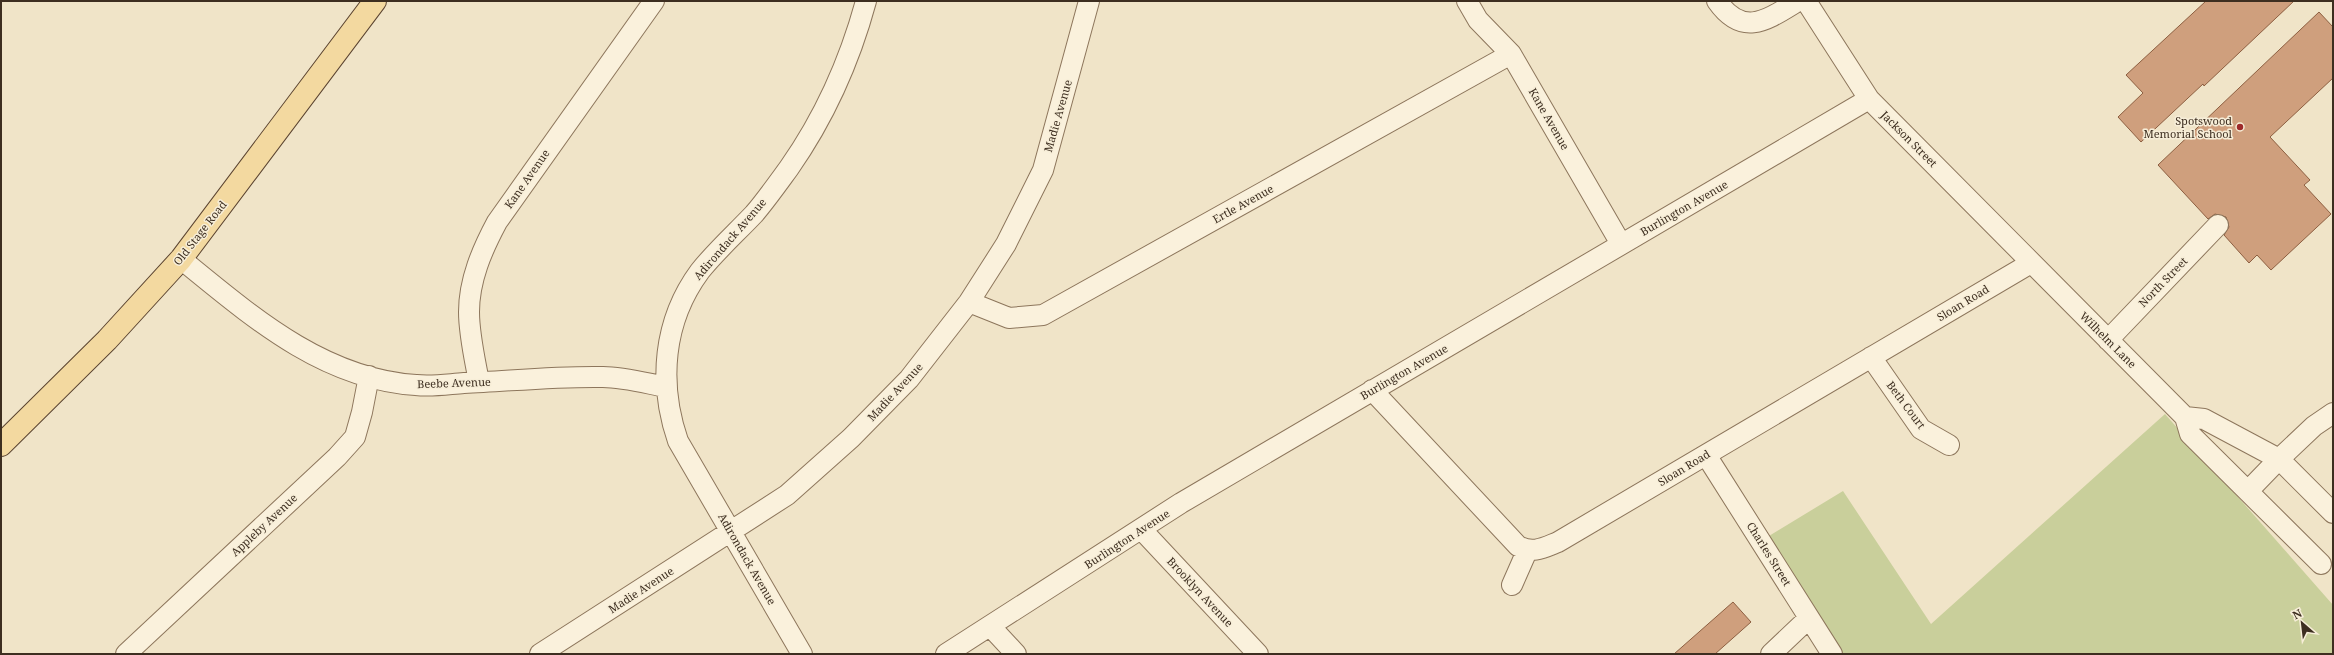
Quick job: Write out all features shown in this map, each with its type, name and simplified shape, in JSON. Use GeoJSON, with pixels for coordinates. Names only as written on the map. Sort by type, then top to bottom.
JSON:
{"type":"FeatureCollection","features":[{"type":"Feature","properties":{"kind":"main road","name":"Old Stage Road"},"geometry":{"type":"LineString","coordinates":[[1,445],[107,340],[181,259],[375,1]]}},
{"type":"Feature","properties":{"kind":"street","name":"Kane Avenue"},"geometry":{"type":"LineString","coordinates":[[479,382],[469,313],[474,275],[488,239],[497,222],[654,1]]}},
{"type":"Feature","properties":{"kind":"street","name":"Adirondack Avenue"},"geometry":{"type":"LineString","coordinates":[[802,654],[678,441],[668,406],[666,387],[667,353],[670,335],[682,301],[701,271],[755,212],[789,168],[815,126],[843,69],[866,1]]}},
{"type":"Feature","properties":{"kind":"street","name":"Madie Avenue"},"geometry":{"type":"LineString","coordinates":[[540,654],[732,532],[787,495],[851,438],[910,379],[969,302],[1006,244],[1043,170],[1088,1]]}},
{"type":"Feature","properties":{"kind":"street","name":"Kane Avenue"},"geometry":{"type":"LineString","coordinates":[[1467,1],[1478,20],[1511,54],[1621,244]]}},
{"type":"Feature","properties":{"kind":"street"},"geometry":{"type":"LineString","coordinates":[[1717,1],[1724,11],[1734,19],[1753,24],[1778,14],[1798,1]]}},
{"type":"Feature","properties":{"kind":"street","name":"Jackson Street"},"geometry":{"type":"LineString","coordinates":[[1806,1],[1869,99],[2030,263]]}},
{"type":"Feature","properties":{"kind":"street","name":"Ertle Avenue"},"geometry":{"type":"LineString","coordinates":[[969,302],[1009,318],[1043,315],[1511,54]]}},
{"type":"Feature","properties":{"kind":"street","name":"Burlington Avenue"},"geometry":{"type":"LineString","coordinates":[[946,654],[1142,530],[1181,503],[1869,99]]}},
{"type":"Feature","properties":{"kind":"street","name":"North Street"},"geometry":{"type":"LineString","coordinates":[[2108,340],[2218,225]]}},
{"type":"Feature","properties":{"kind":"street","name":"Beebe Avenue"},"geometry":{"type":"LineString","coordinates":[[181,259],[260,323],[290,343],[320,358],[369,376],[416,386],[604,377],[666,387]]}},
{"type":"Feature","properties":{"kind":"street","name":"Wilhelm Lane"},"geometry":{"type":"LineString","coordinates":[[2030,263],[2185,417]]}},
{"type":"Feature","properties":{"kind":"street","name":"Sloan Road"},"geometry":{"type":"LineString","coordinates":[[1527,551],[1539,550],[1558,542],[2030,263]]}},
{"type":"Feature","properties":{"kind":"street","name":"Beth Court"},"geometry":{"type":"LineString","coordinates":[[1871,357],[1921,429],[1949,445]]}},
{"type":"Feature","properties":{"kind":"street","name":"Appleby Avenue"},"geometry":{"type":"LineString","coordinates":[[126,654],[337,457],[355,437],[362,412],[369,376]]}},
{"type":"Feature","properties":{"kind":"street"},"geometry":{"type":"LineString","coordinates":[[1372,390],[1518,546],[1527,551],[1512,585]]}},
{"type":"Feature","properties":{"kind":"street"},"geometry":{"type":"LineString","coordinates":[[2248,491],[2278,459],[2314,426],[2333,413]]}},
{"type":"Feature","properties":{"kind":"street"},"geometry":{"type":"LineString","coordinates":[[2321,564],[2190,434],[2185,417],[2204,419],[2278,459],[2333,513]]}},
{"type":"Feature","properties":{"kind":"street","name":"Charles Street"},"geometry":{"type":"LineString","coordinates":[[1706,454],[1832,654]]}},
{"type":"Feature","properties":{"kind":"street","name":"Brooklyn Avenue"},"geometry":{"type":"LineString","coordinates":[[1142,530],[1258,654]]}},
{"type":"Feature","properties":{"kind":"street"},"geometry":{"type":"LineString","coordinates":[[1771,654],[1809,618]]}},
{"type":"Feature","properties":{"kind":"street"},"geometry":{"type":"LineString","coordinates":[[990,626],[1016,654]]}},
{"type":"Feature","properties":{"kind":"green space"},"geometry":{"type":"Polygon","coordinates":[[[2165,414],[2333,605],[2333,654],[1837,654],[1764,539],[1843,491],[1931,624],[2165,414]]]}},
{"type":"Feature","properties":{"kind":"building"},"geometry":{"type":"Polygon","coordinates":[[[2206,1],[2294,1],[2204,86],[2203,84],[2141,142],[2118,117],[2143,93],[2126,75],[2206,1]]]}},
{"type":"Feature","properties":{"kind":"building","name":"Spotswood Memorial School"},"geometry":{"type":"Polygon","coordinates":[[[2319,12],[2333,27],[2333,78],[2270,137],[2310,180],[2304,185],[2331,214],[2271,270],[2257,255],[2249,263],[2224,235],[2229,227],[2226,217],[2215,214],[2208,219],[2158,165],[2319,12]]]}},
{"type":"Feature","properties":{"kind":"building"},"geometry":{"type":"Polygon","coordinates":[[[1733,602],[1751,622],[1715,654],[1674,654],[1733,602]]]}},
{"type":"Feature","properties":{"kind":"place","name":"Spotswood Memorial School"},"geometry":{"type":"Point","coordinates":[2240,127]}}]}
